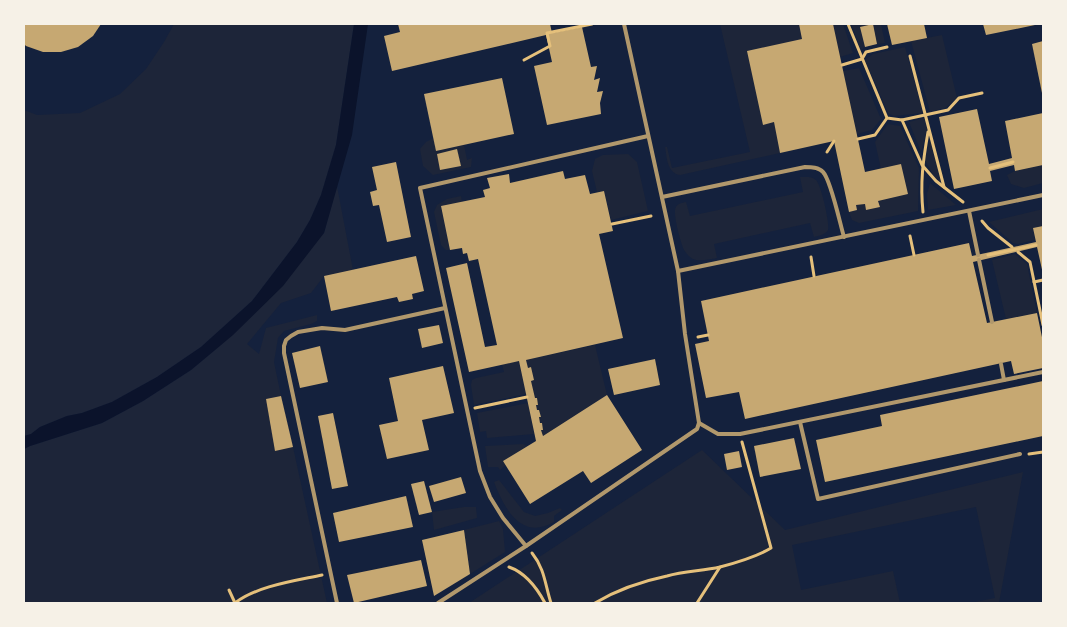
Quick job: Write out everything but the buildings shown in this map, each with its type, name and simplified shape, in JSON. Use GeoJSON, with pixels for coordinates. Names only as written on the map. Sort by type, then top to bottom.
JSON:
{"type":"FeatureCollection","features":[{"type":"Feature","properties":{"kind":"lane"},"geometry":{"type":"LineString","coordinates":[[438,603],[526,546],[697,429],[699,423],[685,334],[678,271],[624,24]]}},
{"type":"Feature","properties":{"kind":"lane"},"geometry":{"type":"LineString","coordinates":[[526,546],[503,518],[490,496],[480,471],[420,188],[648,136]]}},
{"type":"Feature","properties":{"kind":"lane"},"geometry":{"type":"LineString","coordinates":[[662,197],[805,167],[815,168],[823,172],[828,182],[844,237]]}},
{"type":"Feature","properties":{"kind":"lane"},"geometry":{"type":"LineString","coordinates":[[678,271],[1043,195]]}},
{"type":"Feature","properties":{"kind":"lane"},"geometry":{"type":"LineString","coordinates":[[969,211],[992,322]]}},
{"type":"Feature","properties":{"kind":"lane"},"geometry":{"type":"LineString","coordinates":[[337,603],[284,353],[286,340],[298,332],[322,328],[345,330],[445,308]]}},
{"type":"Feature","properties":{"kind":"lane"},"geometry":{"type":"LineString","coordinates":[[1000,364],[1004,380]]}},
{"type":"Feature","properties":{"kind":"lane"},"geometry":{"type":"LineString","coordinates":[[699,423],[718,434],[740,434],[1043,372]]}},
{"type":"Feature","properties":{"kind":"lane"},"geometry":{"type":"LineString","coordinates":[[800,422],[818,499],[1020,454]]}},
{"type":"Feature","properties":{"kind":"path"},"geometry":{"type":"LineString","coordinates":[[524,60],[550,46],[547,33],[592,24]]}},
{"type":"Feature","properties":{"kind":"path"},"geometry":{"type":"LineString","coordinates":[[848,24],[887,118]]}},
{"type":"Feature","properties":{"kind":"path"},"geometry":{"type":"LineString","coordinates":[[842,65],[862,59],[866,52],[888,47]]}},
{"type":"Feature","properties":{"kind":"path"},"geometry":{"type":"LineString","coordinates":[[910,56],[944,187]]}},
{"type":"Feature","properties":{"kind":"path"},"geometry":{"type":"LineString","coordinates":[[887,118],[902,120],[948,110],[959,98],[982,92]]}},
{"type":"Feature","properties":{"kind":"path"},"geometry":{"type":"LineString","coordinates":[[858,139],[875,135],[887,118]]}},
{"type":"Feature","properties":{"kind":"path"},"geometry":{"type":"LineString","coordinates":[[902,120],[922,165],[936,181],[967,205]]}},
{"type":"Feature","properties":{"kind":"path"},"geometry":{"type":"LineString","coordinates":[[923,213],[921,195],[922,165],[929,129]]}},
{"type":"Feature","properties":{"kind":"path"},"geometry":{"type":"LineString","coordinates":[[827,152],[834,141]]}},
{"type":"Feature","properties":{"kind":"path"},"geometry":{"type":"LineString","coordinates":[[990,168],[1013,162]]}},
{"type":"Feature","properties":{"kind":"path"},"geometry":{"type":"LineString","coordinates":[[612,224],[651,216]]}},
{"type":"Feature","properties":{"kind":"path"},"geometry":{"type":"LineString","coordinates":[[982,220],[988,228],[1012,247]]}},
{"type":"Feature","properties":{"kind":"path"},"geometry":{"type":"LineString","coordinates":[[910,236],[914,255]]}},
{"type":"Feature","properties":{"kind":"path"},"geometry":{"type":"LineString","coordinates":[[980,257],[1036,245]]}},
{"type":"Feature","properties":{"kind":"path"},"geometry":{"type":"LineString","coordinates":[[1018,252],[1030,262],[1043,325]]}},
{"type":"Feature","properties":{"kind":"path"},"geometry":{"type":"LineString","coordinates":[[811,257],[814,276]]}},
{"type":"Feature","properties":{"kind":"path"},"geometry":{"type":"LineString","coordinates":[[1034,282],[1043,280]]}},
{"type":"Feature","properties":{"kind":"path"},"geometry":{"type":"LineString","coordinates":[[698,337],[708,335]]}},
{"type":"Feature","properties":{"kind":"path"},"geometry":{"type":"LineString","coordinates":[[467,410],[527,397]]}},
{"type":"Feature","properties":{"kind":"path"},"geometry":{"type":"LineString","coordinates":[[595,603],[604,597],[628,588],[667,576],[720,567],[763,553],[771,548],[740,434]]}},
{"type":"Feature","properties":{"kind":"path"},"geometry":{"type":"LineString","coordinates":[[526,546],[539,562],[551,603]]}},
{"type":"Feature","properties":{"kind":"path"},"geometry":{"type":"LineString","coordinates":[[499,564],[514,569],[525,576],[539,592],[545,603]]}},
{"type":"Feature","properties":{"kind":"path"},"geometry":{"type":"LineString","coordinates":[[697,603],[720,567]]}},
{"type":"Feature","properties":{"kind":"path"},"geometry":{"type":"LineString","coordinates":[[229,590],[235,603],[251,593],[330,573]]}},
{"type":"Feature","properties":{"kind":"shaded area"},"geometry":{"type":"Polygon","coordinates":[[[174,24],[354,24],[336,145],[321,195],[310,220],[297,242],[252,301],[201,347],[157,377],[112,402],[82,413],[67,416],[24,436],[24,110],[37,115],[80,113],[120,94],[146,69],[174,24]]]}},
{"type":"Feature","properties":{"kind":"shaded area"},"geometry":{"type":"Polygon","coordinates":[[[354,24],[368,24],[352,135],[324,233],[283,286],[233,335],[191,370],[143,401],[102,423],[24,449],[24,436],[31,434],[40,427],[67,416],[82,413],[112,402],[157,377],[201,347],[252,301],[297,242],[310,220],[321,195],[336,145],[354,24]]]}},
{"type":"Feature","properties":{"kind":"shaded area"},"geometry":{"type":"Polygon","coordinates":[[[720,24],[799,24],[802,39],[763,125],[774,122],[780,153],[680,175],[676,174],[670,168],[665,147],[667,147],[672,168],[750,152],[720,24]]]}},
{"type":"Feature","properties":{"kind":"shaded area"},"geometry":{"type":"Polygon","coordinates":[[[833,24],[843,24],[853,53],[840,57],[833,24]]]}},
{"type":"Feature","properties":{"kind":"shaded area"},"geometry":{"type":"Polygon","coordinates":[[[851,24],[881,24],[885,43],[877,44],[873,25],[860,28],[865,47],[861,50],[851,24]]]}},
{"type":"Feature","properties":{"kind":"shaded area"},"geometry":{"type":"Polygon","coordinates":[[[942,35],[957,98],[945,108],[930,112],[911,41],[942,35]]]}},
{"type":"Feature","properties":{"kind":"shaded area"},"geometry":{"type":"Polygon","coordinates":[[[905,47],[923,113],[894,116],[888,113],[865,60],[873,54],[905,47]]]}},
{"type":"Feature","properties":{"kind":"shaded area"},"geometry":{"type":"Polygon","coordinates":[[[859,68],[881,119],[872,130],[857,134],[843,71],[859,68]]]}},
{"type":"Feature","properties":{"kind":"shaded area"},"geometry":{"type":"Polygon","coordinates":[[[924,118],[927,129],[921,152],[909,122],[924,118]]]}},
{"type":"Feature","properties":{"kind":"shaded area"},"geometry":{"type":"Polygon","coordinates":[[[888,124],[900,126],[919,168],[918,211],[859,223],[852,220],[849,212],[857,210],[856,205],[865,204],[866,210],[879,207],[878,201],[908,194],[901,165],[881,169],[875,142],[888,124]]]}},
{"type":"Feature","properties":{"kind":"shaded area"},"geometry":{"type":"Polygon","coordinates":[[[434,138],[437,151],[464,145],[467,160],[472,158],[471,167],[433,175],[423,166],[420,149],[426,142],[434,138]]]}},
{"type":"Feature","properties":{"kind":"shaded area"},"geometry":{"type":"Polygon","coordinates":[[[930,140],[941,183],[933,175],[925,160],[930,140]]]}},
{"type":"Feature","properties":{"kind":"shaded area"},"geometry":{"type":"Polygon","coordinates":[[[628,154],[637,162],[648,211],[611,220],[604,191],[597,192],[592,171],[595,159],[603,155],[628,154]]]}},
{"type":"Feature","properties":{"kind":"shaded area"},"geometry":{"type":"Polygon","coordinates":[[[1043,165],[1043,183],[1024,188],[1011,184],[1007,175],[1015,171],[1043,165]]]}},
{"type":"Feature","properties":{"kind":"shaded area"},"geometry":{"type":"Polygon","coordinates":[[[800,177],[813,178],[818,183],[828,220],[828,230],[825,233],[814,237],[810,223],[714,244],[717,258],[705,260],[693,259],[684,250],[675,215],[676,207],[679,204],[686,202],[690,216],[803,192],[800,177]]]}},
{"type":"Feature","properties":{"kind":"shaded area"},"geometry":{"type":"Polygon","coordinates":[[[930,183],[956,205],[928,210],[927,194],[930,183]]]}},
{"type":"Feature","properties":{"kind":"shaded area"},"geometry":{"type":"Polygon","coordinates":[[[337,186],[353,270],[324,276],[311,293],[281,303],[247,344],[259,354],[266,328],[317,315],[317,321],[284,331],[278,338],[274,362],[281,396],[266,399],[293,447],[327,603],[24,603],[24,449],[102,423],[143,401],[191,370],[222,344],[324,233],[337,186]]]}},
{"type":"Feature","properties":{"kind":"shaded area"},"geometry":{"type":"Polygon","coordinates":[[[461,196],[462,202],[441,207],[450,250],[446,250],[441,245],[434,212],[437,205],[447,199],[461,196]]]}},
{"type":"Feature","properties":{"kind":"shaded area"},"geometry":{"type":"Polygon","coordinates":[[[1043,209],[1043,226],[1033,228],[1035,240],[1018,244],[1013,243],[989,222],[1043,209]]]}},
{"type":"Feature","properties":{"kind":"shaded area"},"geometry":{"type":"Polygon","coordinates":[[[1015,254],[1027,264],[1037,313],[1006,319],[992,260],[1015,254]]]}},
{"type":"Feature","properties":{"kind":"shaded area"},"geometry":{"type":"Polygon","coordinates":[[[595,345],[607,395],[543,436],[541,430],[543,430],[542,423],[540,423],[539,417],[541,416],[537,410],[536,405],[538,404],[531,381],[534,380],[531,367],[528,368],[526,360],[595,345]]]}},
{"type":"Feature","properties":{"kind":"shaded area"},"geometry":{"type":"Polygon","coordinates":[[[519,361],[526,394],[474,405],[472,380],[504,372],[502,364],[519,361]]]}},
{"type":"Feature","properties":{"kind":"shaded area"},"geometry":{"type":"Polygon","coordinates":[[[528,403],[534,434],[487,438],[486,431],[480,432],[477,413],[528,403]]]}},
{"type":"Feature","properties":{"kind":"shaded area"},"geometry":{"type":"Polygon","coordinates":[[[523,444],[527,446],[504,461],[506,465],[500,470],[498,467],[488,467],[485,446],[523,444]]]}},
{"type":"Feature","properties":{"kind":"shaded area"},"geometry":{"type":"Polygon","coordinates":[[[702,450],[785,530],[1023,472],[999,603],[970,603],[995,598],[976,507],[792,545],[801,590],[893,571],[900,603],[469,603],[702,450]]]}},
{"type":"Feature","properties":{"kind":"shaded area"},"geometry":{"type":"Polygon","coordinates":[[[499,480],[524,512],[535,516],[560,508],[562,510],[554,516],[554,522],[542,527],[523,525],[515,519],[503,502],[494,482],[499,480]]]}},
{"type":"Feature","properties":{"kind":"shaded area"},"geometry":{"type":"Polygon","coordinates":[[[476,507],[477,518],[434,530],[432,512],[476,507]]]}},
{"type":"Feature","properties":{"kind":"shaded area"},"geometry":{"type":"Polygon","coordinates":[[[499,521],[503,529],[505,552],[470,574],[464,530],[499,521]]]}}]}
